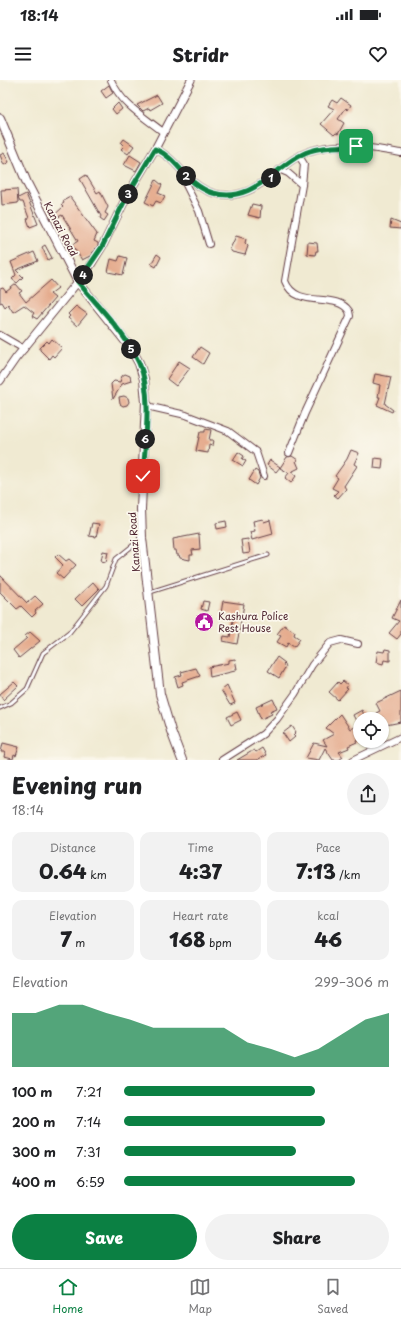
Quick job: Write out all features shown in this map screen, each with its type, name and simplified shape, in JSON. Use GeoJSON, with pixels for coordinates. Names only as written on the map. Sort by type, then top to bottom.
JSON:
{"type":"FeatureCollection","features":[{"type":"Feature","properties":{"kind":"main road","name":"Kanazi Road"},"geometry":{"type":"LineString","coordinates":[[0,118],[37,205],[78,282],[130,347],[140,363],[144,379],[146,402],[141,509],[142,538],[160,694],[182,760]]}},
{"type":"Feature","properties":{"kind":"street"},"geometry":{"type":"LineString","coordinates":[[111,80],[116,91],[132,109],[163,132]]}},
{"type":"Feature","properties":{"kind":"street"},"geometry":{"type":"LineString","coordinates":[[0,381],[78,282],[102,247],[128,194],[155,149],[191,80]]}},
{"type":"Feature","properties":{"kind":"street"},"geometry":{"type":"LineString","coordinates":[[155,149],[164,153],[185,176],[201,188],[214,193],[231,195],[250,189],[281,170],[299,156],[310,151],[356,146],[401,153]]}},
{"type":"Feature","properties":{"kind":"street"},"geometry":{"type":"LineString","coordinates":[[289,453],[308,406],[350,316],[346,306],[291,292],[285,281],[302,186],[304,164],[299,156]]}},
{"type":"Feature","properties":{"kind":"street"},"geometry":{"type":"LineString","coordinates":[[281,170],[288,173],[302,186]]}},
{"type":"Feature","properties":{"kind":"street"},"geometry":{"type":"LineString","coordinates":[[185,176],[185,183],[199,211],[209,244]]}},
{"type":"Feature","properties":{"kind":"street"},"geometry":{"type":"LineString","coordinates":[[0,335],[24,349]]}},
{"type":"Feature","properties":{"kind":"street"},"geometry":{"type":"LineString","coordinates":[[146,402],[151,407],[186,415],[228,431],[256,452],[264,476]]}},
{"type":"Feature","properties":{"kind":"street"},"geometry":{"type":"LineString","coordinates":[[222,760],[263,734],[277,719],[295,694],[312,665],[330,643],[336,640],[358,644]]}},
{"type":"Feature","properties":{"kind":"street"},"geometry":{"type":"LineString","coordinates":[[353,760],[401,737]]}},
{"type":"Feature","properties":{"kind":"lane"},"geometry":{"type":"LineString","coordinates":[[0,708],[11,703],[26,689],[43,653],[69,633],[106,586],[116,559],[142,538]]}},
{"type":"Feature","properties":{"kind":"lane"},"geometry":{"type":"LineString","coordinates":[[148,593],[268,555]]}},
{"type":"Feature","properties":{"kind":"building"},"geometry":{"type":"Polygon","coordinates":[[[109,85],[113,93],[106,98],[101,91],[109,85]]]}},
{"type":"Feature","properties":{"kind":"building"},"geometry":{"type":"Polygon","coordinates":[[[157,95],[162,103],[150,110],[149,108],[143,111],[137,105],[157,95]]]}},
{"type":"Feature","properties":{"kind":"building"},"geometry":{"type":"Polygon","coordinates":[[[341,98],[351,105],[348,110],[346,108],[338,119],[344,123],[338,134],[336,133],[334,135],[321,124],[334,109],[328,106],[332,100],[337,103],[341,98]]]}},
{"type":"Feature","properties":{"kind":"building"},"geometry":{"type":"Polygon","coordinates":[[[118,103],[122,109],[116,114],[112,109],[118,103]]]}},
{"type":"Feature","properties":{"kind":"building"},"geometry":{"type":"Polygon","coordinates":[[[124,139],[134,146],[128,154],[121,149],[124,146],[121,143],[124,139]]]}},
{"type":"Feature","properties":{"kind":"building"},"geometry":{"type":"Polygon","coordinates":[[[4,153],[9,162],[4,165],[0,155],[4,153]]]}},
{"type":"Feature","properties":{"kind":"building"},"geometry":{"type":"Polygon","coordinates":[[[130,155],[141,162],[136,171],[124,165],[130,155]]]}},
{"type":"Feature","properties":{"kind":"building"},"geometry":{"type":"Polygon","coordinates":[[[86,175],[97,193],[100,191],[108,207],[105,213],[108,215],[104,221],[100,218],[101,216],[80,179],[86,175]]]}},
{"type":"Feature","properties":{"kind":"building"},"geometry":{"type":"Polygon","coordinates":[[[156,180],[162,185],[158,193],[165,196],[161,203],[156,201],[153,206],[145,202],[156,180]]]}},
{"type":"Feature","properties":{"kind":"building"},"geometry":{"type":"Polygon","coordinates":[[[17,189],[18,203],[2,205],[1,190],[17,189]]]}},
{"type":"Feature","properties":{"kind":"building"},"geometry":{"type":"Polygon","coordinates":[[[26,194],[38,224],[30,227],[27,219],[29,218],[23,202],[20,202],[18,198],[26,194]]]}},
{"type":"Feature","properties":{"kind":"building"},"geometry":{"type":"Polygon","coordinates":[[[70,197],[97,234],[94,241],[98,243],[98,245],[90,256],[82,260],[72,245],[78,241],[62,215],[52,220],[51,218],[63,207],[61,205],[64,203],[63,201],[70,197]]]}},
{"type":"Feature","properties":{"kind":"building"},"geometry":{"type":"Polygon","coordinates":[[[252,204],[261,206],[260,218],[248,215],[252,204]]]}},
{"type":"Feature","properties":{"kind":"building"},"geometry":{"type":"Polygon","coordinates":[[[391,220],[401,224],[401,229],[390,228],[391,220]]]}},
{"type":"Feature","properties":{"kind":"building"},"geometry":{"type":"Polygon","coordinates":[[[236,236],[246,239],[245,243],[248,246],[245,255],[232,252],[230,249],[236,236]]]}},
{"type":"Feature","properties":{"kind":"building"},"geometry":{"type":"Polygon","coordinates":[[[308,242],[317,243],[318,251],[316,251],[315,255],[307,254],[308,242]]]}},
{"type":"Feature","properties":{"kind":"building"},"geometry":{"type":"Polygon","coordinates":[[[45,245],[52,258],[48,260],[42,247],[45,245]]]}},
{"type":"Feature","properties":{"kind":"building"},"geometry":{"type":"Polygon","coordinates":[[[34,252],[38,261],[16,270],[23,277],[17,283],[12,279],[16,275],[11,262],[34,252]]]}},
{"type":"Feature","properties":{"kind":"building"},"geometry":{"type":"Polygon","coordinates":[[[157,254],[161,257],[156,267],[151,264],[157,254]]]}},
{"type":"Feature","properties":{"kind":"building"},"geometry":{"type":"Polygon","coordinates":[[[120,256],[127,258],[123,275],[108,272],[111,259],[118,261],[120,256]]]}},
{"type":"Feature","properties":{"kind":"building"},"geometry":{"type":"Polygon","coordinates":[[[51,280],[58,288],[50,294],[55,298],[37,319],[32,316],[34,313],[24,305],[13,312],[8,304],[5,307],[2,302],[0,303],[0,289],[3,288],[6,292],[16,284],[22,291],[19,293],[26,302],[51,280]]]}},
{"type":"Feature","properties":{"kind":"building"},"geometry":{"type":"Polygon","coordinates":[[[76,306],[87,314],[77,326],[68,318],[70,316],[68,314],[76,306]]]}},
{"type":"Feature","properties":{"kind":"building"},"geometry":{"type":"Polygon","coordinates":[[[52,339],[62,348],[54,357],[52,355],[49,359],[40,350],[40,348],[47,341],[49,343],[52,339]]]}},
{"type":"Feature","properties":{"kind":"building"},"geometry":{"type":"Polygon","coordinates":[[[200,347],[209,353],[203,364],[193,357],[200,347]]]}},
{"type":"Feature","properties":{"kind":"building"},"geometry":{"type":"Polygon","coordinates":[[[179,361],[190,368],[176,386],[167,379],[179,361]]]}},
{"type":"Feature","properties":{"kind":"building"},"geometry":{"type":"Polygon","coordinates":[[[125,374],[130,376],[131,381],[122,384],[113,399],[111,384],[114,381],[120,382],[122,376],[125,374]]]}},
{"type":"Feature","properties":{"kind":"building"},"geometry":{"type":"Polygon","coordinates":[[[375,374],[391,377],[385,404],[393,410],[392,412],[377,405],[380,397],[378,397],[380,385],[373,383],[375,374]]]}},
{"type":"Feature","properties":{"kind":"building"},"geometry":{"type":"Polygon","coordinates":[[[124,396],[128,398],[129,402],[127,405],[123,406],[120,404],[119,397],[124,396]]]}},
{"type":"Feature","properties":{"kind":"building"},"geometry":{"type":"Polygon","coordinates":[[[205,429],[211,430],[209,440],[213,440],[212,446],[209,445],[208,453],[196,451],[200,432],[205,432],[205,429]]]}},
{"type":"Feature","properties":{"kind":"building"},"geometry":{"type":"Polygon","coordinates":[[[351,450],[359,453],[354,464],[357,466],[344,486],[346,489],[338,498],[334,495],[338,491],[332,488],[338,478],[335,476],[347,459],[351,450]]]}},
{"type":"Feature","properties":{"kind":"building"},"geometry":{"type":"Polygon","coordinates":[[[238,452],[244,456],[242,459],[246,461],[243,466],[233,460],[238,452]]]}},
{"type":"Feature","properties":{"kind":"building"},"geometry":{"type":"Polygon","coordinates":[[[292,456],[298,460],[296,461],[299,468],[291,472],[296,476],[291,483],[285,478],[289,473],[280,468],[287,457],[292,456]]]}},
{"type":"Feature","properties":{"kind":"building"},"geometry":{"type":"Polygon","coordinates":[[[375,458],[383,459],[382,469],[374,468],[375,458]]]}},
{"type":"Feature","properties":{"kind":"building"},"geometry":{"type":"Polygon","coordinates":[[[270,460],[280,467],[276,472],[267,465],[270,460]]]}},
{"type":"Feature","properties":{"kind":"building"},"geometry":{"type":"Polygon","coordinates":[[[255,470],[258,472],[260,478],[256,485],[249,480],[255,470]]]}},
{"type":"Feature","properties":{"kind":"building"},"geometry":{"type":"Polygon","coordinates":[[[263,519],[264,522],[270,520],[273,534],[252,540],[250,532],[255,531],[253,521],[263,519]]]}},
{"type":"Feature","properties":{"kind":"building"},"geometry":{"type":"Polygon","coordinates":[[[226,521],[227,527],[217,529],[216,523],[226,521]]]}},
{"type":"Feature","properties":{"kind":"building"},"geometry":{"type":"Polygon","coordinates":[[[92,523],[99,524],[96,537],[89,536],[92,523]]]}},
{"type":"Feature","properties":{"kind":"building"},"geometry":{"type":"Polygon","coordinates":[[[199,534],[200,549],[192,550],[193,555],[190,555],[190,560],[180,558],[179,555],[177,555],[176,550],[174,550],[173,539],[199,534]]]}},
{"type":"Feature","properties":{"kind":"building"},"geometry":{"type":"Polygon","coordinates":[[[248,539],[250,553],[243,554],[241,540],[248,539]]]}},
{"type":"Feature","properties":{"kind":"building"},"geometry":{"type":"Polygon","coordinates":[[[103,551],[108,552],[106,562],[101,561],[103,551]]]}},
{"type":"Feature","properties":{"kind":"building"},"geometry":{"type":"Polygon","coordinates":[[[58,554],[66,561],[69,559],[76,565],[63,579],[56,573],[63,565],[55,557],[58,554]]]}},
{"type":"Feature","properties":{"kind":"building"},"geometry":{"type":"Polygon","coordinates":[[[0,575],[27,603],[35,596],[43,604],[35,611],[36,613],[32,617],[21,606],[17,609],[0,592],[0,575]]]}},
{"type":"Feature","properties":{"kind":"building"},"geometry":{"type":"Polygon","coordinates":[[[93,582],[99,589],[82,606],[75,599],[93,582]]]}},
{"type":"Feature","properties":{"kind":"building"},"geometry":{"type":"Polygon","coordinates":[[[401,600],[401,634],[397,639],[389,633],[399,621],[392,618],[401,600]]]}},
{"type":"Feature","properties":{"kind":"building"},"geometry":{"type":"Polygon","coordinates":[[[203,601],[209,602],[207,611],[201,609],[203,601]]]}},
{"type":"Feature","properties":{"kind":"building"},"geometry":{"type":"Polygon","coordinates":[[[223,601],[244,604],[237,644],[223,641],[224,636],[230,637],[234,615],[221,613],[223,601]]]}},
{"type":"Feature","properties":{"kind":"building"},"geometry":{"type":"Polygon","coordinates":[[[284,625],[295,632],[294,635],[300,639],[294,647],[288,643],[286,647],[277,642],[281,636],[277,634],[284,625]]]}},
{"type":"Feature","properties":{"kind":"building"},"geometry":{"type":"Polygon","coordinates":[[[30,632],[40,641],[19,658],[13,650],[27,638],[25,636],[30,632]]]}},
{"type":"Feature","properties":{"kind":"building"},"geometry":{"type":"Polygon","coordinates":[[[385,649],[390,650],[390,661],[384,660],[383,664],[376,662],[378,651],[384,652],[385,649]]]}},
{"type":"Feature","properties":{"kind":"building"},"geometry":{"type":"Polygon","coordinates":[[[277,657],[285,663],[283,665],[286,666],[279,678],[268,671],[277,657]]]}},
{"type":"Feature","properties":{"kind":"building"},"geometry":{"type":"Polygon","coordinates":[[[235,659],[237,669],[234,669],[235,671],[210,677],[209,667],[229,663],[229,660],[235,659]]]}},
{"type":"Feature","properties":{"kind":"building"},"geometry":{"type":"Polygon","coordinates":[[[196,668],[200,676],[182,682],[183,685],[178,687],[175,677],[182,675],[181,672],[196,668]]]}},
{"type":"Feature","properties":{"kind":"building"},"geometry":{"type":"Polygon","coordinates":[[[343,681],[348,685],[346,688],[348,689],[338,700],[329,692],[338,682],[340,684],[343,681]]]}},
{"type":"Feature","properties":{"kind":"building"},"geometry":{"type":"Polygon","coordinates":[[[14,682],[18,686],[3,700],[0,694],[14,682]]]}},
{"type":"Feature","properties":{"kind":"building"},"geometry":{"type":"Polygon","coordinates":[[[227,685],[235,703],[230,705],[221,690],[227,685]]]}},
{"type":"Feature","properties":{"kind":"building"},"geometry":{"type":"Polygon","coordinates":[[[401,691],[401,722],[389,724],[389,712],[378,712],[380,711],[376,703],[401,691]]]}},
{"type":"Feature","properties":{"kind":"building"},"geometry":{"type":"Polygon","coordinates":[[[273,699],[277,708],[270,711],[272,714],[261,719],[256,707],[273,699]]]}},
{"type":"Feature","properties":{"kind":"building"},"geometry":{"type":"Polygon","coordinates":[[[237,712],[241,720],[231,725],[227,717],[237,712]]]}},
{"type":"Feature","properties":{"kind":"building"},"geometry":{"type":"Polygon","coordinates":[[[340,714],[350,729],[353,728],[353,744],[348,746],[349,748],[339,752],[343,757],[339,760],[333,760],[325,748],[319,760],[306,758],[314,743],[327,746],[323,740],[334,734],[326,728],[340,714]]]}},
{"type":"Feature","properties":{"kind":"building"},"geometry":{"type":"Polygon","coordinates":[[[292,726],[296,732],[293,735],[295,737],[289,742],[283,733],[292,726]]]}},
{"type":"Feature","properties":{"kind":"building"},"geometry":{"type":"Polygon","coordinates":[[[3,743],[19,747],[16,756],[14,755],[13,759],[4,757],[5,752],[1,752],[3,743]]]}},
{"type":"Feature","properties":{"kind":"building"},"geometry":{"type":"Polygon","coordinates":[[[262,748],[266,755],[257,760],[237,760],[254,750],[256,752],[262,748]]]}},
{"type":"Feature","properties":{"kind":"place","name":"Kashura Police Rest House"},"geometry":{"type":"Point","coordinates":[204,622]}},
{"type":"Feature","properties":{"kind":"route"},"geometry":{"type":"LineString","coordinates":[[143,476],[146,402],[144,379],[140,363],[130,347],[78,282],[102,247],[128,194],[155,149],[164,153],[185,176],[201,188],[214,193],[231,195],[250,189],[266,181],[299,156],[310,151],[356,146]]}}]}
